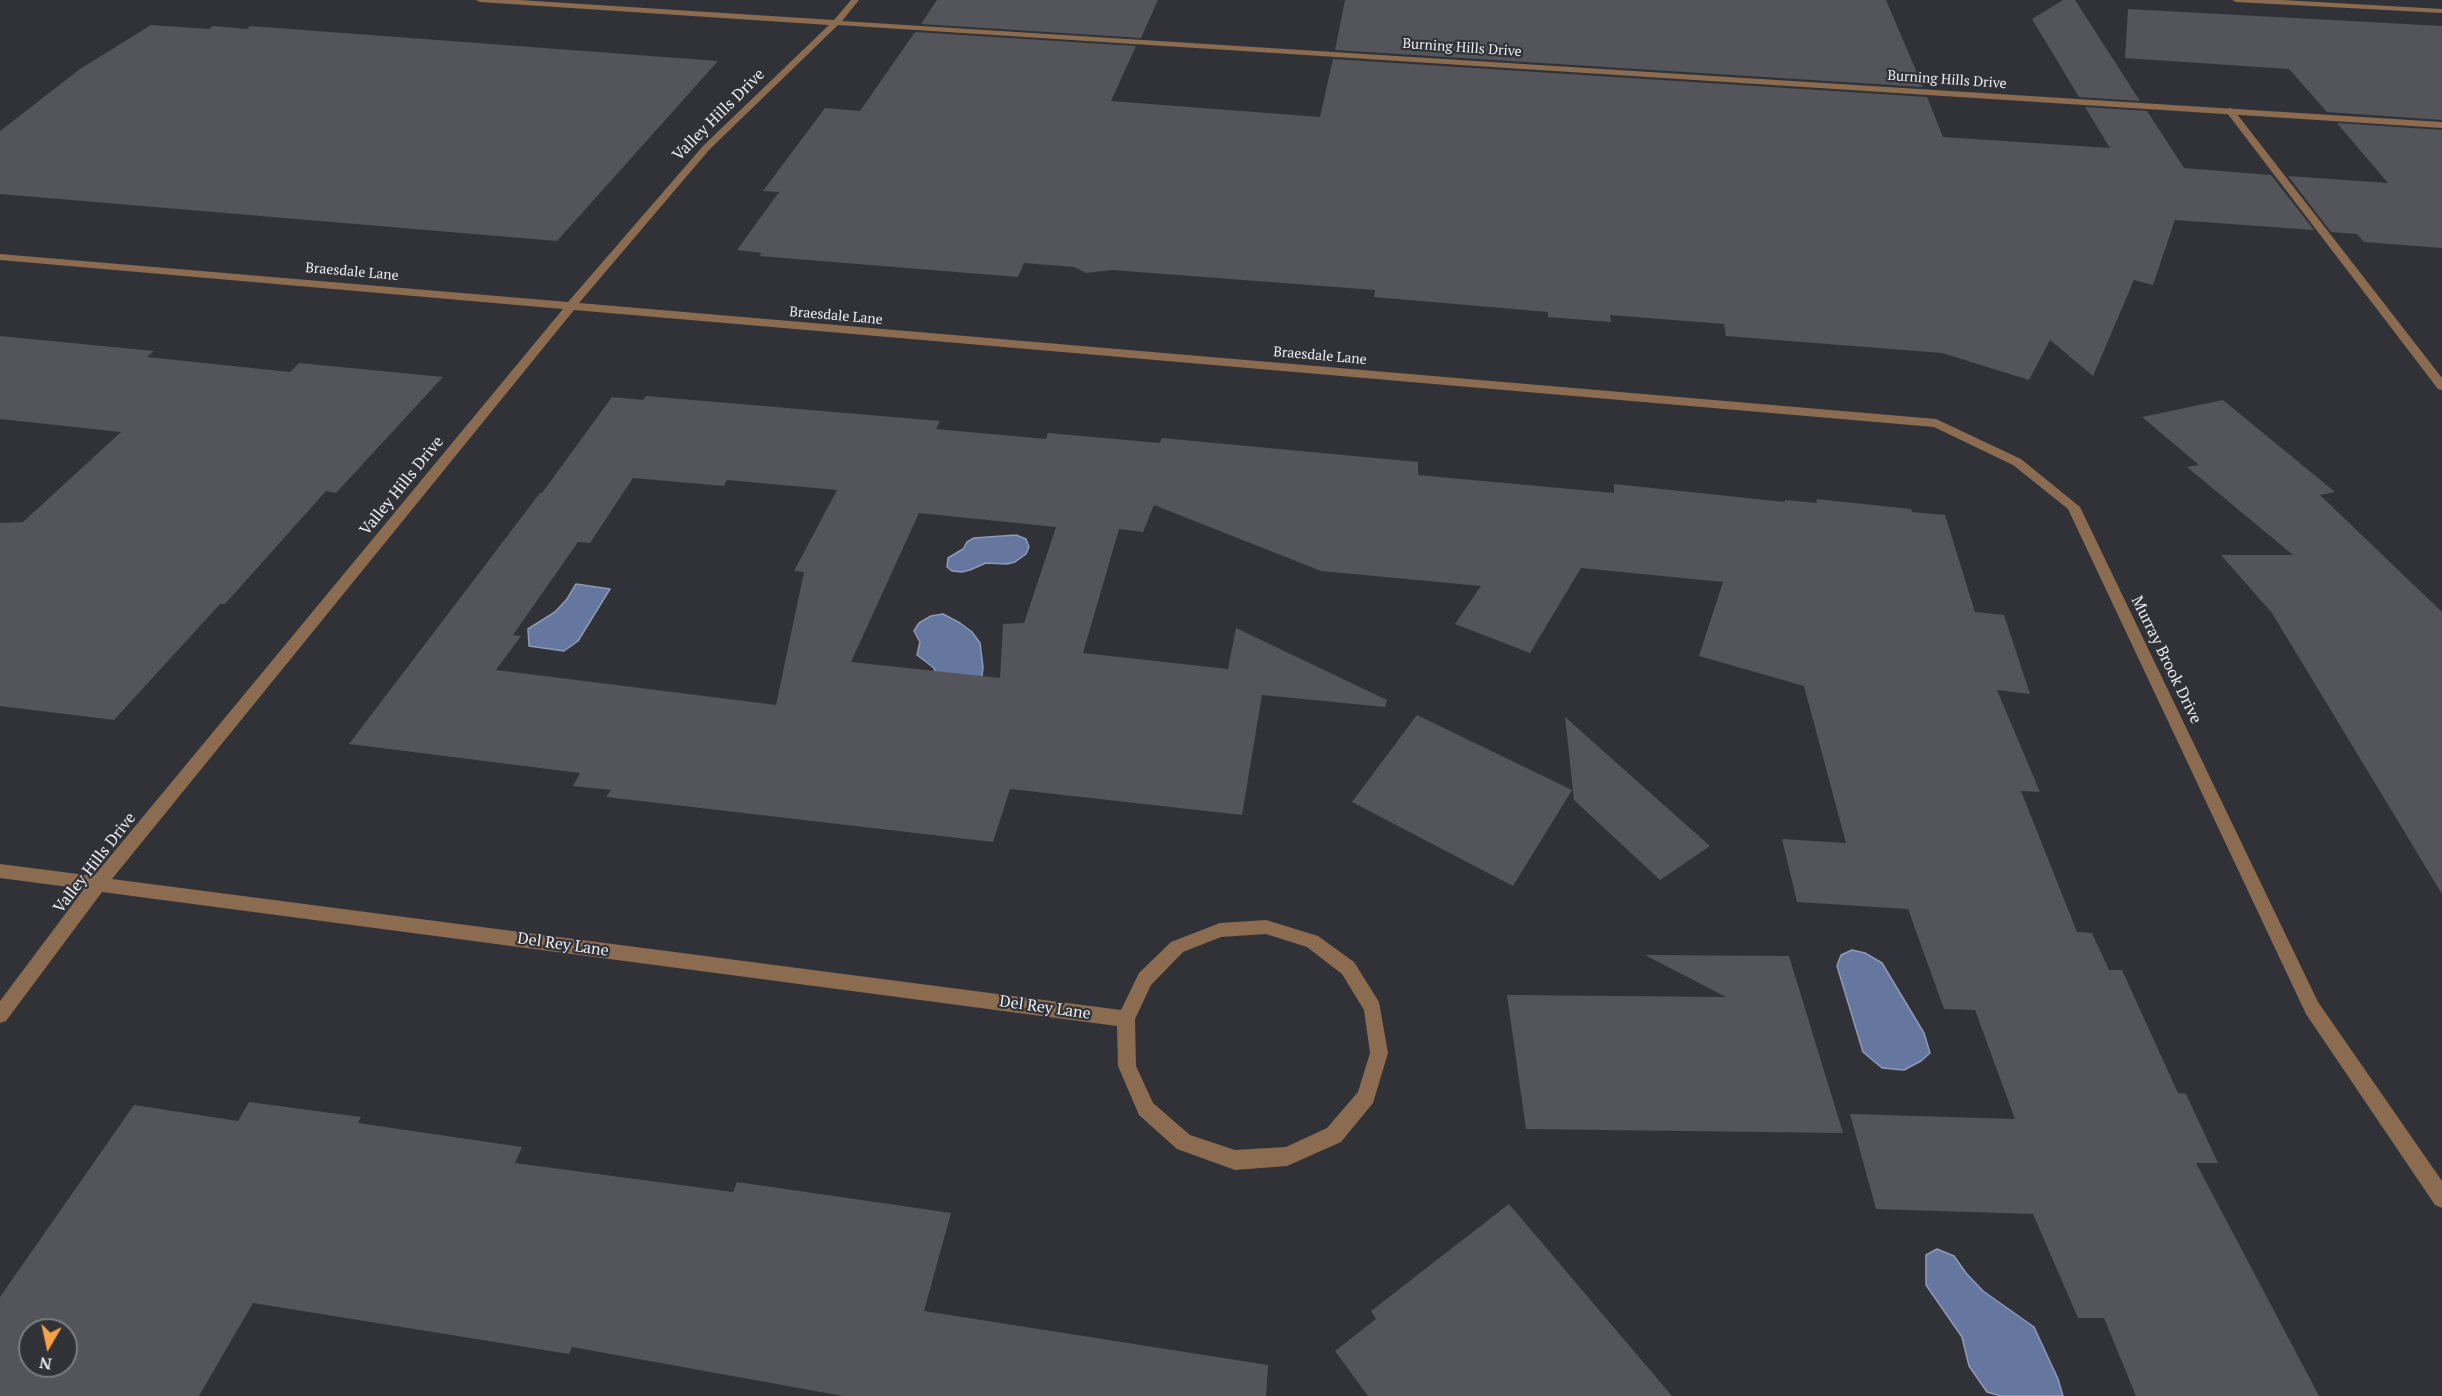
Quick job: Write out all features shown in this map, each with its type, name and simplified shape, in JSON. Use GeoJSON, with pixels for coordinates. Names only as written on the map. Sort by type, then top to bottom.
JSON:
{"type":"FeatureCollection","features":[{"type":"Feature","properties":{"kind":"street","name":"Burning Hills Drive"},"geometry":{"type":"LineString","coordinates":[[480,0],[2442,125]]}},
{"type":"Feature","properties":{"kind":"street","name":"Valley Hills Drive"},"geometry":{"type":"LineString","coordinates":[[0,1015],[98,884],[571,306],[706,148],[836,23],[855,0]]}},
{"type":"Feature","properties":{"kind":"street"},"geometry":{"type":"LineString","coordinates":[[2236,0],[2442,11]]}},
{"type":"Feature","properties":{"kind":"street"},"geometry":{"type":"LineString","coordinates":[[2230,111],[2442,386]]}},
{"type":"Feature","properties":{"kind":"street","name":"Braesdale Lane"},"geometry":{"type":"LineString","coordinates":[[0,257],[571,306],[704,320],[1670,401]]}},
{"type":"Feature","properties":{"kind":"street","name":"Murray Brook Drive"},"geometry":{"type":"LineString","coordinates":[[1670,401],[1936,423],[2018,462],[2073,507],[2312,1008],[2442,1198]]}},
{"type":"Feature","properties":{"kind":"street","name":"Del Rey Lane"},"geometry":{"type":"LineString","coordinates":[[0,871],[1126,1019]]}},
{"type":"Feature","properties":{"kind":"street"},"geometry":{"type":"LineString","coordinates":[[1266,927],[1312,941],[1348,968],[1373,1008],[1380,1053],[1366,1097],[1334,1135],[1287,1156],[1235,1160],[1184,1142],[1146,1109],[1127,1066],[1126,1019],[1145,979],[1177,947],[1221,930],[1266,927]]}},
{"type":"Feature","properties":{"kind":"water"},"geometry":{"type":"Polygon","coordinates":[[[1016,535],[1026,539],[1029,547],[1026,554],[1015,562],[986,563],[962,572],[952,571],[947,567],[948,558],[963,549],[967,542],[974,538],[1016,535]]]}},
{"type":"Feature","properties":{"kind":"water"},"geometry":{"type":"Polygon","coordinates":[[[576,584],[610,589],[578,641],[564,651],[529,646],[528,629],[555,612],[567,599],[576,584]]]}},
{"type":"Feature","properties":{"kind":"water"},"geometry":{"type":"Polygon","coordinates":[[[943,614],[972,632],[980,643],[983,667],[982,676],[976,684],[936,675],[934,668],[917,655],[920,642],[914,631],[919,623],[931,616],[943,614]]]}},
{"type":"Feature","properties":{"kind":"water"},"geometry":{"type":"Polygon","coordinates":[[[1852,950],[1865,953],[1882,963],[1924,1033],[1930,1053],[1904,1070],[1882,1068],[1863,1052],[1837,966],[1841,955],[1852,950]]]}},
{"type":"Feature","properties":{"kind":"water"},"geometry":{"type":"Polygon","coordinates":[[[1937,1249],[1954,1256],[1983,1291],[2034,1327],[2058,1379],[2063,1396],[2001,1396],[1987,1392],[1969,1366],[1962,1337],[1926,1285],[1926,1255],[1937,1249]]]}},
{"type":"Feature","properties":{"kind":"building"},"geometry":{"type":"Polygon","coordinates":[[[937,0],[1158,0],[1141,38],[921,24],[937,0]]]}},
{"type":"Feature","properties":{"kind":"building"},"geometry":{"type":"Polygon","coordinates":[[[1345,0],[1886,0],[1923,87],[1335,50],[1345,0]]]}},
{"type":"Feature","properties":{"kind":"building"},"geometry":{"type":"Polygon","coordinates":[[[2063,0],[2075,0],[2140,101],[2079,97],[2032,19],[2063,0]]]}},
{"type":"Feature","properties":{"kind":"building"},"geometry":{"type":"Polygon","coordinates":[[[2128,9],[2442,26],[2442,120],[2327,112],[2289,69],[2125,58],[2128,9]]]}},
{"type":"Feature","properties":{"kind":"building"},"geometry":{"type":"Polygon","coordinates":[[[151,25],[209,29],[213,26],[247,29],[250,26],[718,61],[557,241],[0,194],[0,131],[80,69],[151,25]]]}},
{"type":"Feature","properties":{"kind":"building"},"geometry":{"type":"Polygon","coordinates":[[[915,32],[1136,46],[1111,101],[1320,117],[1333,59],[1927,97],[1943,137],[2110,148],[2085,107],[2147,111],[2184,168],[2271,175],[2314,230],[2175,220],[2153,285],[2134,280],[2093,376],[2050,340],[2029,380],[1942,353],[1726,336],[1724,324],[1610,315],[1611,322],[1548,317],[1548,312],[1374,297],[1375,290],[1112,270],[1086,273],[1074,267],[1024,263],[1018,277],[759,256],[762,253],[737,250],[779,192],[763,191],[825,108],[860,111],[915,32]]]}},
{"type":"Feature","properties":{"kind":"building"},"geometry":{"type":"Polygon","coordinates":[[[2337,123],[2442,130],[2442,248],[2364,242],[2357,234],[2331,232],[2288,176],[2388,183],[2337,123]]]}},
{"type":"Feature","properties":{"kind":"building"},"geometry":{"type":"Polygon","coordinates":[[[0,336],[154,351],[147,357],[290,372],[299,363],[443,377],[336,493],[326,491],[225,604],[220,604],[114,720],[0,706],[0,523],[23,522],[121,432],[0,419],[0,336]]]}},
{"type":"Feature","properties":{"kind":"building"},"geometry":{"type":"Polygon","coordinates":[[[646,396],[940,421],[936,429],[1046,439],[1048,433],[1160,443],[1162,438],[1418,462],[1418,475],[1614,493],[1614,484],[1785,502],[1785,500],[1817,503],[1816,499],[1945,515],[1975,612],[2004,615],[2030,694],[1997,690],[2040,792],[2021,791],[2077,932],[2092,933],[2109,970],[2122,970],[2178,1093],[2186,1094],[2218,1163],[2196,1163],[2319,1396],[2136,1396],[2104,1318],[2078,1318],[2033,1214],[1876,1209],[1850,1114],[2015,1119],[1975,1010],[1944,1009],[1908,909],[1797,902],[1782,839],[1846,843],[1804,686],[1699,656],[1723,582],[1581,568],[1530,653],[1455,624],[1481,586],[1321,571],[1154,505],[1143,532],[1119,529],[1083,653],[1228,669],[1236,628],[1387,700],[1385,707],[1262,695],[1242,815],[1010,789],[993,842],[606,797],[611,790],[573,786],[580,773],[349,744],[542,493],[612,397],[643,400],[646,396]],[[633,478],[590,543],[578,542],[513,635],[521,636],[496,670],[776,705],[804,572],[794,571],[837,490],[727,480],[724,486],[633,478]],[[919,513],[851,662],[1000,678],[1003,624],[1024,623],[1056,527],[919,513]]]}},
{"type":"Feature","properties":{"kind":"building"},"geometry":{"type":"Polygon","coordinates":[[[2223,400],[2335,492],[2320,495],[2442,612],[2442,894],[2272,613],[2221,555],[2293,555],[2187,467],[2199,465],[2142,417],[2223,400]]]}},
{"type":"Feature","properties":{"kind":"building"},"geometry":{"type":"Polygon","coordinates":[[[1417,715],[1572,790],[1513,886],[1352,802],[1417,715]]]}},
{"type":"Feature","properties":{"kind":"building"},"geometry":{"type":"Polygon","coordinates":[[[1565,717],[1710,846],[1660,880],[1574,800],[1565,717]]]}},
{"type":"Feature","properties":{"kind":"building"},"geometry":{"type":"Polygon","coordinates":[[[1645,955],[1789,956],[1843,1133],[1526,1129],[1507,995],[1726,997],[1645,955]]]}},
{"type":"Feature","properties":{"kind":"building"},"geometry":{"type":"Polygon","coordinates":[[[249,1102],[361,1117],[358,1123],[522,1147],[515,1163],[733,1192],[737,1182],[951,1213],[924,1311],[1268,1365],[1266,1396],[843,1396],[572,1347],[569,1354],[253,1303],[199,1396],[0,1396],[0,1297],[134,1105],[238,1121],[249,1102]]]}},
{"type":"Feature","properties":{"kind":"building"},"geometry":{"type":"Polygon","coordinates":[[[1509,1204],[1672,1396],[1368,1396],[1335,1351],[1376,1319],[1371,1311],[1509,1204]]]}}]}
